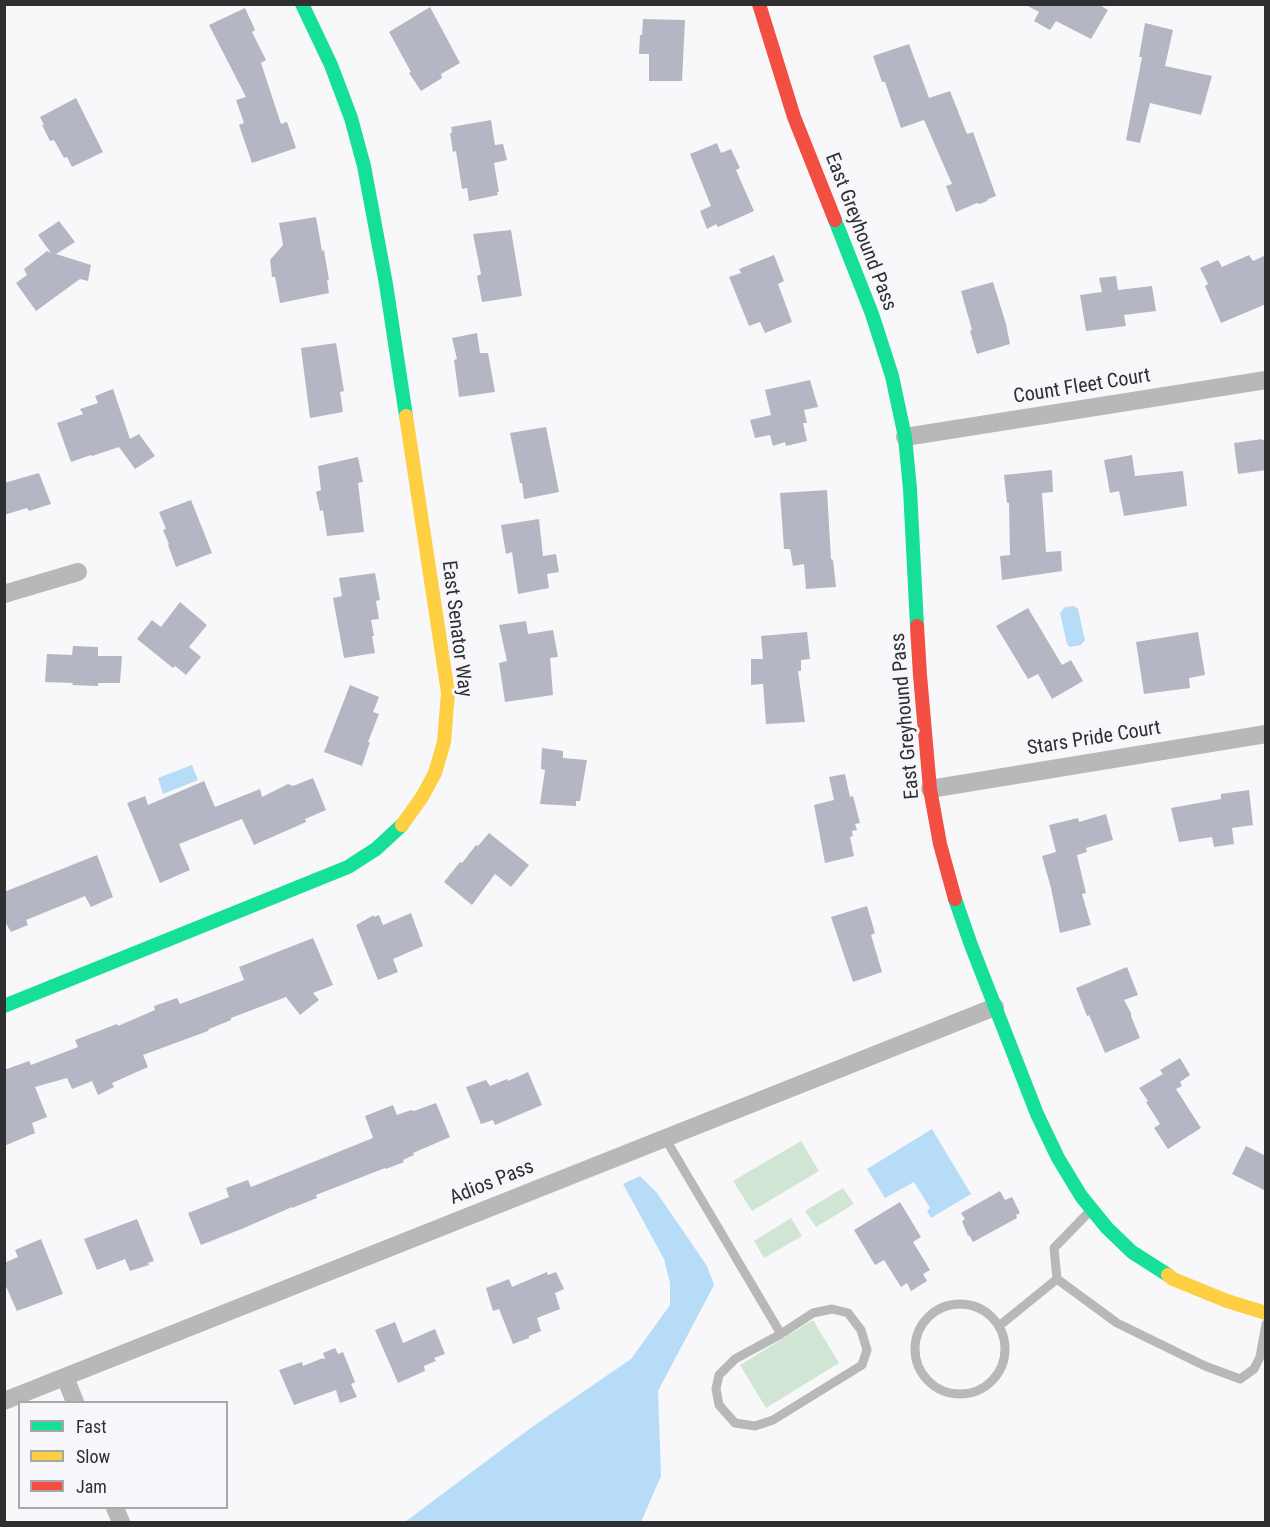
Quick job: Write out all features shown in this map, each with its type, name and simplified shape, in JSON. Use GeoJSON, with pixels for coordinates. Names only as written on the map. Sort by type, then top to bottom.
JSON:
{"type":"FeatureCollection","features":[{"type":"Feature","properties":{"kind":"street","name":"East Senator Way"},"geometry":{"type":"LineString","coordinates":[[4,1005],[348,867],[376,849],[402,825],[422,797],[435,773],[444,742],[448,693],[386,284],[364,166],[351,118],[331,64],[302,4]]}},
{"type":"Feature","properties":{"kind":"street","name":"East Greyhound Pass"},"geometry":{"type":"LineString","coordinates":[[759,4],[794,117],[872,314],[892,376],[905,437],[920,675],[930,789],[940,844],[971,945],[1036,1114],[1080,1196],[1107,1228],[1132,1252],[1173,1279],[1227,1302],[1266,1313]]}},
{"type":"Feature","properties":{"kind":"street","name":"Count Fleet Court"},"geometry":{"type":"LineString","coordinates":[[905,437],[1266,380]]}},
{"type":"Feature","properties":{"kind":"street"},"geometry":{"type":"LineString","coordinates":[[4,594],[78,572]]}},
{"type":"Feature","properties":{"kind":"street","name":"Stars Pride Court"},"geometry":{"type":"LineString","coordinates":[[930,789],[1266,734]]}},
{"type":"Feature","properties":{"kind":"street","name":"Adios Pass"},"geometry":{"type":"LineString","coordinates":[[4,1401],[995,1007]]}},
{"type":"Feature","properties":{"kind":"street"},"geometry":{"type":"LineString","coordinates":[[65,1377],[75,1401]]}},
{"type":"Feature","properties":{"kind":"lane"},"geometry":{"type":"LineString","coordinates":[[665,1138],[781,1334]]}},
{"type":"Feature","properties":{"kind":"lane"},"geometry":{"type":"LineString","coordinates":[[1092,1209],[1054,1248],[1057,1279],[1118,1323],[1205,1366],[1240,1379],[1254,1370],[1260,1357],[1266,1324]]}},
{"type":"Feature","properties":{"kind":"lane"},"geometry":{"type":"LineString","coordinates":[[999,1326],[1057,1279]]}},
{"type":"Feature","properties":{"kind":"lane"},"geometry":{"type":"LineString","coordinates":[[969,1305],[989,1314],[999,1326],[1005,1340],[1002,1369],[993,1381],[981,1390],[967,1394],[952,1394],[938,1389],[927,1380],[919,1367],[915,1353],[916,1338],[923,1324],[933,1313],[946,1306],[969,1305]]}},
{"type":"Feature","properties":{"kind":"lane"},"geometry":{"type":"LineString","coordinates":[[832,1309],[848,1313],[861,1329],[867,1350],[862,1365],[773,1420],[755,1426],[735,1423],[719,1405],[716,1389],[719,1375],[735,1359],[781,1334],[813,1313],[832,1309]]}},
{"type":"Feature","properties":{"kind":"green space"},"geometry":{"type":"Polygon","coordinates":[[[801,1141],[819,1171],[752,1211],[733,1181],[801,1141]]]}},
{"type":"Feature","properties":{"kind":"green space"},"geometry":{"type":"Polygon","coordinates":[[[843,1188],[854,1204],[816,1227],[805,1211],[843,1188]]]}},
{"type":"Feature","properties":{"kind":"green space"},"geometry":{"type":"Polygon","coordinates":[[[791,1218],[802,1236],[764,1258],[754,1241],[791,1218]]]}},
{"type":"Feature","properties":{"kind":"green space"},"geometry":{"type":"Polygon","coordinates":[[[813,1320],[839,1363],[766,1408],[740,1365],[813,1320]]]}},
{"type":"Feature","properties":{"kind":"water"},"geometry":{"type":"Polygon","coordinates":[[[1074,606],[1078,609],[1085,640],[1081,645],[1070,647],[1067,644],[1060,613],[1065,607],[1074,606]]]}},
{"type":"Feature","properties":{"kind":"water"},"geometry":{"type":"Polygon","coordinates":[[[192,765],[198,780],[163,794],[158,778],[192,765]]]}},
{"type":"Feature","properties":{"kind":"water"},"geometry":{"type":"Polygon","coordinates":[[[932,1129],[971,1194],[931,1218],[927,1211],[930,1208],[914,1182],[885,1198],[867,1169],[932,1129]]]}},
{"type":"Feature","properties":{"kind":"water"},"geometry":{"type":"Polygon","coordinates":[[[640,1176],[657,1193],[707,1266],[714,1285],[658,1391],[661,1476],[641,1522],[405,1522],[532,1427],[631,1359],[670,1305],[670,1283],[664,1259],[623,1184],[640,1176]]]}},
{"type":"Feature","properties":{"kind":"building"},"geometry":{"type":"Polygon","coordinates":[[[1024,4],[1098,4],[1108,10],[1091,39],[1056,21],[1050,30],[1034,21],[1039,12],[1024,4]]]}},
{"type":"Feature","properties":{"kind":"building"},"geometry":{"type":"Polygon","coordinates":[[[430,7],[460,63],[441,74],[442,78],[421,91],[409,73],[411,72],[389,32],[430,7]]]}},
{"type":"Feature","properties":{"kind":"building"},"geometry":{"type":"Polygon","coordinates":[[[245,8],[255,30],[252,32],[266,60],[261,63],[281,124],[287,122],[296,148],[252,163],[239,125],[244,123],[236,100],[246,97],[209,25],[245,8]]]}},
{"type":"Feature","properties":{"kind":"building"},"geometry":{"type":"Polygon","coordinates":[[[643,19],[685,20],[682,81],[649,81],[649,54],[639,54],[643,19]]]}},
{"type":"Feature","properties":{"kind":"building"},"geometry":{"type":"Polygon","coordinates":[[[1145,23],[1173,30],[1165,66],[1212,76],[1201,115],[1150,103],[1140,143],[1126,140],[1142,57],[1139,57],[1145,23]]]}},
{"type":"Feature","properties":{"kind":"building"},"geometry":{"type":"Polygon","coordinates":[[[909,44],[929,98],[950,91],[967,134],[973,132],[996,196],[987,201],[956,212],[946,186],[952,184],[924,120],[901,128],[873,56],[909,44]]]}},
{"type":"Feature","properties":{"kind":"building"},"geometry":{"type":"Polygon","coordinates":[[[76,98],[103,152],[72,167],[54,140],[50,141],[40,117],[76,98]]]}},
{"type":"Feature","properties":{"kind":"building"},"geometry":{"type":"Polygon","coordinates":[[[491,120],[495,145],[503,144],[507,160],[494,163],[499,192],[497,192],[498,195],[469,201],[467,188],[462,189],[456,151],[453,152],[451,127],[491,120]]]}},
{"type":"Feature","properties":{"kind":"building"},"geometry":{"type":"Polygon","coordinates":[[[717,143],[721,153],[731,149],[740,168],[736,170],[754,211],[718,227],[716,224],[707,229],[700,211],[711,206],[690,154],[717,143]]]}},
{"type":"Feature","properties":{"kind":"building"},"geometry":{"type":"Polygon","coordinates":[[[316,217],[322,251],[324,250],[329,293],[280,303],[275,277],[272,277],[270,260],[283,245],[279,223],[316,217]]]}},
{"type":"Feature","properties":{"kind":"building"},"geometry":{"type":"Polygon","coordinates":[[[59,221],[75,242],[56,254],[91,265],[88,281],[80,279],[36,311],[16,283],[27,275],[24,269],[47,251],[51,253],[38,235],[59,221]]]}},
{"type":"Feature","properties":{"kind":"building"},"geometry":{"type":"Polygon","coordinates":[[[511,230],[522,296],[482,302],[477,276],[481,274],[473,234],[511,230]]]}},
{"type":"Feature","properties":{"kind":"building"},"geometry":{"type":"Polygon","coordinates":[[[774,255],[784,281],[778,284],[792,322],[765,333],[760,322],[749,326],[729,277],[741,273],[739,269],[774,255]]]}},
{"type":"Feature","properties":{"kind":"building"},"geometry":{"type":"Polygon","coordinates":[[[1249,255],[1253,261],[1266,255],[1266,304],[1221,323],[1200,268],[1218,260],[1222,267],[1249,255]]]}},
{"type":"Feature","properties":{"kind":"building"},"geometry":{"type":"Polygon","coordinates":[[[1116,276],[1118,290],[1152,286],[1156,311],[1124,315],[1126,326],[1086,331],[1080,295],[1102,292],[1099,278],[1116,276]]]}},
{"type":"Feature","properties":{"kind":"building"},"geometry":{"type":"Polygon","coordinates":[[[993,282],[1010,344],[977,354],[961,291],[993,282]]]}},
{"type":"Feature","properties":{"kind":"building"},"geometry":{"type":"Polygon","coordinates":[[[477,333],[480,353],[488,353],[495,392],[459,397],[454,360],[457,359],[452,338],[477,333]]]}},
{"type":"Feature","properties":{"kind":"building"},"geometry":{"type":"Polygon","coordinates":[[[336,343],[344,391],[340,392],[343,412],[310,418],[301,348],[336,343]]]}},
{"type":"Feature","properties":{"kind":"building"},"geometry":{"type":"Polygon","coordinates":[[[810,380],[818,407],[804,410],[807,423],[803,423],[807,441],[786,446],[785,442],[773,446],[770,435],[755,438],[750,420],[771,415],[765,390],[810,380]]]}},
{"type":"Feature","properties":{"kind":"building"},"geometry":{"type":"Polygon","coordinates":[[[113,389],[130,439],[139,434],[155,456],[135,469],[119,447],[71,462],[57,423],[83,414],[80,409],[98,403],[95,396],[113,389]]]}},
{"type":"Feature","properties":{"kind":"building"},"geometry":{"type":"Polygon","coordinates":[[[546,427],[559,492],[524,499],[510,433],[546,427]]]}},
{"type":"Feature","properties":{"kind":"building"},"geometry":{"type":"Polygon","coordinates":[[[1266,440],[1266,470],[1238,474],[1234,443],[1266,440]]]}},
{"type":"Feature","properties":{"kind":"building"},"geometry":{"type":"Polygon","coordinates":[[[1132,455],[1135,476],[1183,471],[1187,506],[1124,516],[1119,491],[1110,493],[1104,460],[1132,455]]]}},
{"type":"Feature","properties":{"kind":"building"},"geometry":{"type":"Polygon","coordinates":[[[358,457],[363,482],[358,483],[364,532],[327,536],[323,510],[320,511],[316,492],[321,490],[318,466],[358,457]]]}},
{"type":"Feature","properties":{"kind":"building"},"geometry":{"type":"Polygon","coordinates":[[[1052,470],[1053,492],[1042,493],[1046,552],[1061,551],[1062,571],[1002,580],[1000,556],[1010,555],[1009,503],[1007,503],[1004,475],[1052,470]]]}},
{"type":"Feature","properties":{"kind":"building"},"geometry":{"type":"Polygon","coordinates":[[[39,473],[51,504],[29,511],[27,508],[4,515],[4,483],[39,473]]]}},
{"type":"Feature","properties":{"kind":"building"},"geometry":{"type":"Polygon","coordinates":[[[827,490],[831,559],[836,587],[806,589],[804,564],[793,566],[790,549],[784,549],[780,493],[827,490]]]}},
{"type":"Feature","properties":{"kind":"building"},"geometry":{"type":"Polygon","coordinates":[[[191,500],[212,553],[176,567],[159,512],[191,500]]]}},
{"type":"Feature","properties":{"kind":"building"},"geometry":{"type":"Polygon","coordinates":[[[539,519],[543,556],[556,554],[559,572],[547,574],[549,588],[518,594],[512,552],[506,554],[501,525],[539,519]]]}},
{"type":"Feature","properties":{"kind":"building"},"geometry":{"type":"Polygon","coordinates":[[[375,573],[380,600],[376,601],[379,619],[371,620],[375,653],[344,658],[333,598],[342,596],[339,578],[375,573]]]}},
{"type":"Feature","properties":{"kind":"building"},"geometry":{"type":"Polygon","coordinates":[[[180,602],[207,625],[189,647],[201,657],[186,675],[175,666],[173,668],[137,639],[152,620],[161,627],[180,602]]]}},
{"type":"Feature","properties":{"kind":"building"},"geometry":{"type":"Polygon","coordinates":[[[1028,608],[1062,665],[1071,660],[1083,681],[1052,699],[1038,674],[1028,679],[996,626],[1028,608]]]}},
{"type":"Feature","properties":{"kind":"building"},"geometry":{"type":"Polygon","coordinates":[[[526,621],[528,634],[553,630],[558,657],[550,658],[553,695],[505,702],[499,663],[507,661],[499,625],[526,621]]]}},
{"type":"Feature","properties":{"kind":"building"},"geometry":{"type":"Polygon","coordinates":[[[807,632],[810,659],[801,660],[801,671],[798,671],[805,722],[766,724],[763,684],[751,685],[751,659],[763,659],[761,636],[807,632]]]}},
{"type":"Feature","properties":{"kind":"building"},"geometry":{"type":"Polygon","coordinates":[[[1198,632],[1205,675],[1189,678],[1190,688],[1144,694],[1136,642],[1198,632]]]}},
{"type":"Feature","properties":{"kind":"building"},"geometry":{"type":"Polygon","coordinates":[[[73,646],[98,647],[98,656],[122,656],[120,683],[98,683],[98,686],[45,682],[47,654],[72,655],[73,646]]]}},
{"type":"Feature","properties":{"kind":"building"},"geometry":{"type":"Polygon","coordinates":[[[350,685],[379,697],[373,712],[379,714],[362,766],[324,752],[350,685]]]}},
{"type":"Feature","properties":{"kind":"building"},"geometry":{"type":"Polygon","coordinates":[[[542,748],[563,751],[563,758],[587,760],[580,801],[576,801],[576,806],[540,804],[545,770],[541,769],[542,748]]]}},
{"type":"Feature","properties":{"kind":"building"},"geometry":{"type":"Polygon","coordinates":[[[845,774],[850,797],[853,796],[860,823],[855,824],[857,830],[852,831],[853,836],[850,837],[854,856],[825,863],[814,805],[834,800],[829,777],[845,774]]]}},
{"type":"Feature","properties":{"kind":"building"},"geometry":{"type":"Polygon","coordinates":[[[313,778],[326,810],[305,819],[306,822],[254,845],[242,819],[179,844],[190,870],[160,883],[127,803],[145,796],[148,805],[204,781],[215,807],[260,789],[262,797],[288,784],[293,786],[313,778]]]}},
{"type":"Feature","properties":{"kind":"building"},"geometry":{"type":"Polygon","coordinates":[[[1249,790],[1253,825],[1232,828],[1234,844],[1214,847],[1212,837],[1179,842],[1171,808],[1221,799],[1221,794],[1249,790]]]}},
{"type":"Feature","properties":{"kind":"building"},"geometry":{"type":"Polygon","coordinates":[[[1106,814],[1113,840],[1086,848],[1087,852],[1077,855],[1086,893],[1082,894],[1091,925],[1060,933],[1042,856],[1056,852],[1049,825],[1078,818],[1079,822],[1106,814]]]}},
{"type":"Feature","properties":{"kind":"building"},"geometry":{"type":"Polygon","coordinates":[[[489,833],[529,865],[511,887],[495,874],[472,905],[444,882],[489,833]]]}},
{"type":"Feature","properties":{"kind":"building"},"geometry":{"type":"Polygon","coordinates":[[[97,855],[113,897],[91,907],[85,896],[26,920],[28,925],[11,932],[4,920],[4,892],[97,855]]]}},
{"type":"Feature","properties":{"kind":"building"},"geometry":{"type":"Polygon","coordinates":[[[867,906],[875,933],[871,935],[882,972],[853,982],[831,917],[867,906]]]}},
{"type":"Feature","properties":{"kind":"building"},"geometry":{"type":"Polygon","coordinates":[[[411,913],[423,946],[393,959],[398,972],[378,980],[356,925],[374,915],[374,917],[379,915],[383,925],[411,913]]]}},
{"type":"Feature","properties":{"kind":"building"},"geometry":{"type":"Polygon","coordinates":[[[313,938],[333,985],[313,993],[319,1000],[300,1015],[286,997],[231,1018],[208,1031],[143,1055],[148,1067],[112,1083],[114,1087],[98,1095],[92,1081],[72,1089],[67,1078],[35,1087],[47,1117],[32,1123],[35,1133],[4,1146],[4,1070],[29,1061],[31,1065],[78,1047],[75,1040],[117,1024],[118,1026],[155,1010],[154,1006],[177,998],[180,1004],[244,980],[239,967],[313,938]]]}},
{"type":"Feature","properties":{"kind":"building"},"geometry":{"type":"Polygon","coordinates":[[[1127,967],[1138,995],[1124,1000],[1140,1038],[1105,1053],[1076,988],[1127,967]]]}},
{"type":"Feature","properties":{"kind":"building"},"geometry":{"type":"Polygon","coordinates":[[[1180,1058],[1190,1075],[1180,1082],[1182,1086],[1176,1089],[1201,1128],[1168,1149],[1154,1128],[1160,1124],[1139,1088],[1163,1074],[1160,1070],[1180,1058]]]}},
{"type":"Feature","properties":{"kind":"building"},"geometry":{"type":"Polygon","coordinates":[[[528,1072],[542,1105],[495,1125],[493,1120],[481,1124],[466,1087],[486,1080],[490,1086],[528,1072]]]}},
{"type":"Feature","properties":{"kind":"building"},"geometry":{"type":"Polygon","coordinates":[[[436,1103],[450,1137],[413,1153],[414,1155],[403,1160],[404,1162],[316,1195],[317,1198],[201,1245],[188,1213],[229,1197],[226,1188],[248,1180],[251,1187],[373,1138],[365,1116],[393,1105],[397,1115],[436,1103]]]}},
{"type":"Feature","properties":{"kind":"building"},"geometry":{"type":"Polygon","coordinates":[[[1246,1146],[1266,1156],[1266,1191],[1232,1174],[1246,1146]]]}},
{"type":"Feature","properties":{"kind":"building"},"geometry":{"type":"Polygon","coordinates":[[[1000,1191],[1005,1200],[1012,1197],[1020,1213],[1016,1215],[1017,1218],[973,1242],[968,1236],[962,1221],[965,1219],[961,1213],[1000,1191]]]}},
{"type":"Feature","properties":{"kind":"building"},"geometry":{"type":"Polygon","coordinates":[[[900,1202],[921,1237],[913,1242],[930,1270],[923,1274],[927,1281],[911,1291],[907,1283],[901,1287],[884,1260],[875,1265],[854,1230],[900,1202]]]}},
{"type":"Feature","properties":{"kind":"building"},"geometry":{"type":"Polygon","coordinates":[[[137,1219],[154,1261],[130,1271],[125,1259],[97,1270],[84,1239],[137,1219]]]}},
{"type":"Feature","properties":{"kind":"building"},"geometry":{"type":"Polygon","coordinates":[[[41,1239],[63,1294],[17,1311],[4,1282],[4,1263],[18,1257],[15,1250],[41,1239]]]}},
{"type":"Feature","properties":{"kind":"building"},"geometry":{"type":"Polygon","coordinates":[[[547,1272],[548,1275],[556,1272],[564,1289],[555,1293],[560,1309],[537,1318],[541,1331],[513,1344],[499,1309],[493,1311],[486,1288],[509,1279],[512,1287],[547,1272]]]}},
{"type":"Feature","properties":{"kind":"building"},"geometry":{"type":"Polygon","coordinates":[[[395,1322],[403,1343],[435,1329],[445,1354],[434,1358],[436,1361],[424,1366],[425,1371],[398,1383],[375,1330],[395,1322]]]}},
{"type":"Feature","properties":{"kind":"building"},"geometry":{"type":"Polygon","coordinates":[[[335,1348],[338,1354],[343,1352],[355,1382],[351,1384],[357,1397],[340,1403],[336,1390],[294,1405],[279,1370],[302,1362],[303,1366],[325,1359],[323,1353],[335,1348]]]}},
{"type":"Feature","properties":{"kind":"traffic: fast"},"geometry":{"type":"LineString","coordinates":[[302,4],[331,65],[351,118],[364,166],[386,284],[406,416]]}},
{"type":"Feature","properties":{"kind":"traffic: fast"},"geometry":{"type":"LineString","coordinates":[[835,220],[872,314],[892,376],[905,437],[917,626]]}},
{"type":"Feature","properties":{"kind":"traffic: fast"},"geometry":{"type":"LineString","coordinates":[[4,1006],[348,867],[376,849],[402,825]]}},
{"type":"Feature","properties":{"kind":"traffic: fast"},"geometry":{"type":"LineString","coordinates":[[955,899],[1037,1114],[1058,1158],[1081,1196],[1107,1228],[1132,1252],[1168,1275]]}},
{"type":"Feature","properties":{"kind":"traffic: slow"},"geometry":{"type":"LineString","coordinates":[[402,825],[422,797],[435,773],[444,742],[448,693],[406,416]]}},
{"type":"Feature","properties":{"kind":"traffic: slow"},"geometry":{"type":"LineString","coordinates":[[1168,1275],[1227,1301],[1266,1313]]}},
{"type":"Feature","properties":{"kind":"traffic: jam"},"geometry":{"type":"LineString","coordinates":[[759,4],[794,117],[835,220]]}},
{"type":"Feature","properties":{"kind":"traffic: jam"},"geometry":{"type":"LineString","coordinates":[[917,626],[930,789],[940,844],[955,899]]}}]}
